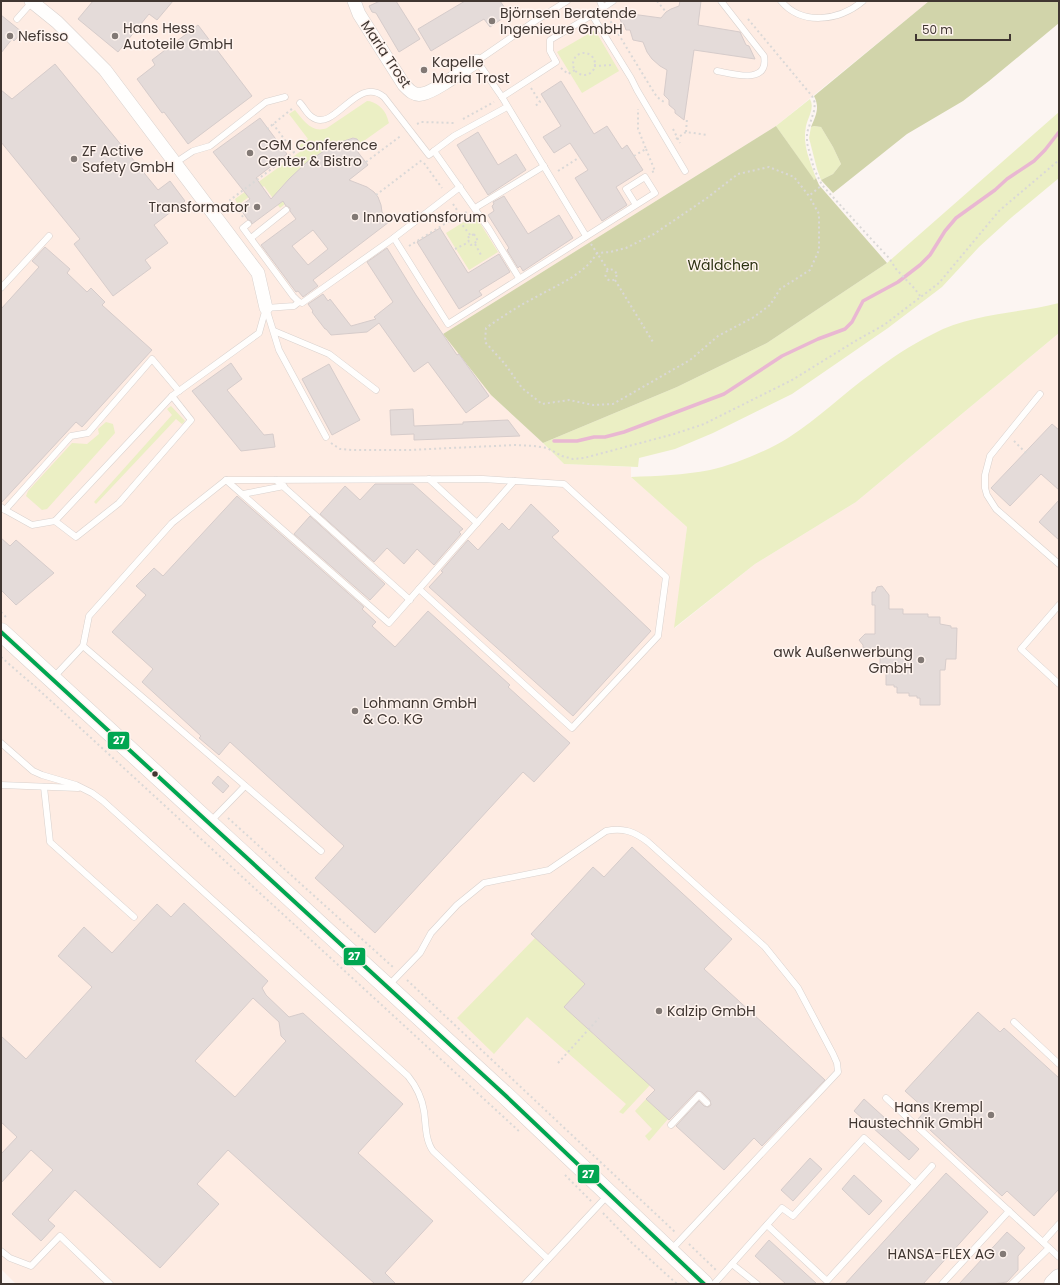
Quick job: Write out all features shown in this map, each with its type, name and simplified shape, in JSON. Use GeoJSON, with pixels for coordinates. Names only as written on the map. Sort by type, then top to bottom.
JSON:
{"type":"FeatureCollection","features":[{"type":"Feature","properties":{"kind":"main road"},"geometry":{"type":"LineString","coordinates":[[1,632],[506,1096],[704,1284]]}},
{"type":"Feature","properties":{"kind":"main road"},"geometry":{"type":"LineString","coordinates":[[1053,1284],[1059,1278]]}},
{"type":"Feature","properties":{"kind":"street","name":"Maria Trost"},"geometry":{"type":"LineString","coordinates":[[354,1],[359,14],[404,85],[411,93],[421,95],[432,91],[478,61]]}},
{"type":"Feature","properties":{"kind":"street"},"geometry":{"type":"LineString","coordinates":[[32,2],[57,22],[105,70],[258,273],[266,308]]}},
{"type":"Feature","properties":{"kind":"lane","name":"Maria Trost"},"geometry":{"type":"LineString","coordinates":[[478,61],[534,21],[567,1]]}},
{"type":"Feature","properties":{"kind":"lane"},"geometry":{"type":"LineString","coordinates":[[600,1],[603,9]]}},
{"type":"Feature","properties":{"kind":"lane"},"geometry":{"type":"LineString","coordinates":[[502,97],[556,62],[550,51],[550,40],[592,16],[613,1]]}},
{"type":"Feature","properties":{"kind":"lane"},"geometry":{"type":"LineString","coordinates":[[717,71],[747,76],[757,75],[764,70],[766,64],[764,56],[721,1]]}},
{"type":"Feature","properties":{"kind":"lane"},"geometry":{"type":"LineString","coordinates":[[781,1],[788,9],[807,18],[824,18],[841,14],[857,6],[863,1]]}},
{"type":"Feature","properties":{"kind":"lane"},"geometry":{"type":"LineString","coordinates":[[17,19],[32,2]]}},
{"type":"Feature","properties":{"kind":"lane"},"geometry":{"type":"LineString","coordinates":[[592,16],[685,171]]}},
{"type":"Feature","properties":{"kind":"lane"},"geometry":{"type":"LineString","coordinates":[[478,61],[502,97],[586,236]]}},
{"type":"Feature","properties":{"kind":"lane"},"geometry":{"type":"LineString","coordinates":[[300,102],[308,114],[318,120],[330,117],[369,90],[378,92],[384,97],[408,129],[432,153],[460,187],[519,278]]}},
{"type":"Feature","properties":{"kind":"lane"},"geometry":{"type":"LineString","coordinates":[[175,163],[193,151],[210,146],[266,102],[285,97]]}},
{"type":"Feature","properties":{"kind":"lane"},"geometry":{"type":"LineString","coordinates":[[432,153],[454,136],[507,107]]}},
{"type":"Feature","properties":{"kind":"lane"},"geometry":{"type":"LineString","coordinates":[[475,208],[544,166]]}},
{"type":"Feature","properties":{"kind":"lane"},"geometry":{"type":"LineString","coordinates":[[394,238],[448,324],[636,205],[655,192],[645,177],[626,189],[636,205]]}},
{"type":"Feature","properties":{"kind":"lane"},"geometry":{"type":"LineString","coordinates":[[266,308],[294,306],[299,302],[302,303],[394,238],[460,187]]}},
{"type":"Feature","properties":{"kind":"lane"},"geometry":{"type":"LineString","coordinates":[[250,238],[286,210]]}},
{"type":"Feature","properties":{"kind":"lane"},"geometry":{"type":"LineString","coordinates":[[248,224],[243,228],[299,302]]}},
{"type":"Feature","properties":{"kind":"lane"},"geometry":{"type":"LineString","coordinates":[[1,288],[49,236]]}},
{"type":"Feature","properties":{"kind":"lane"},"geometry":{"type":"LineString","coordinates":[[266,308],[280,350],[326,437]]}},
{"type":"Feature","properties":{"kind":"lane"},"geometry":{"type":"LineString","coordinates":[[179,391],[152,359],[88,433],[71,436],[3,508],[32,525],[55,521],[172,396],[179,391],[259,333],[266,308]]}},
{"type":"Feature","properties":{"kind":"lane"},"geometry":{"type":"LineString","coordinates":[[274,331],[329,354],[376,390]]}},
{"type":"Feature","properties":{"kind":"lane"},"geometry":{"type":"LineString","coordinates":[[1040,394],[990,456],[986,466],[985,475],[987,495],[996,510],[1059,564]]}},
{"type":"Feature","properties":{"kind":"lane"},"geometry":{"type":"LineString","coordinates":[[55,521],[76,537],[119,503],[191,420],[172,396]]}},
{"type":"Feature","properties":{"kind":"lane"},"geometry":{"type":"LineString","coordinates":[[429,479],[477,523]]}},
{"type":"Feature","properties":{"kind":"lane"},"geometry":{"type":"LineString","coordinates":[[52,679],[82,646],[89,616],[172,523],[226,480],[483,479],[564,484],[666,577],[658,636],[572,728],[419,589]]}},
{"type":"Feature","properties":{"kind":"lane"},"geometry":{"type":"LineString","coordinates":[[226,480],[389,623],[514,481]]}},
{"type":"Feature","properties":{"kind":"lane"},"geometry":{"type":"LineString","coordinates":[[276,480],[410,600]]}},
{"type":"Feature","properties":{"kind":"lane"},"geometry":{"type":"LineString","coordinates":[[243,494],[284,486]]}},
{"type":"Feature","properties":{"kind":"lane"},"geometry":{"type":"LineString","coordinates":[[1059,605],[1020,649],[1059,684]]}},
{"type":"Feature","properties":{"kind":"lane"},"geometry":{"type":"LineString","coordinates":[[82,646],[321,851]]}},
{"type":"Feature","properties":{"kind":"lane"},"geometry":{"type":"LineString","coordinates":[[1,743],[33,771],[83,789],[103,801],[408,1076],[414,1083],[424,1109],[429,1143],[433,1152],[548,1259]]}},
{"type":"Feature","properties":{"kind":"lane"},"geometry":{"type":"LineString","coordinates":[[1,785],[83,789]]}},
{"type":"Feature","properties":{"kind":"lane"},"geometry":{"type":"LineString","coordinates":[[209,823],[245,786]]}},
{"type":"Feature","properties":{"kind":"lane"},"geometry":{"type":"LineString","coordinates":[[44,787],[50,842],[134,917]]}},
{"type":"Feature","properties":{"kind":"lane"},"geometry":{"type":"LineString","coordinates":[[387,987],[420,953],[431,933],[457,905],[484,883],[549,870],[606,831],[614,829],[630,831],[648,842],[765,947],[798,988],[833,1054],[837,1063],[838,1072],[670,1252]]}},
{"type":"Feature","properties":{"kind":"lane"},"geometry":{"type":"LineString","coordinates":[[1014,1022],[1059,1064]]}},
{"type":"Feature","properties":{"kind":"lane"},"geometry":{"type":"LineString","coordinates":[[671,1125],[699,1095],[707,1103]]}},
{"type":"Feature","properties":{"kind":"lane"},"geometry":{"type":"LineString","coordinates":[[886,1098],[1059,1257]]}},
{"type":"Feature","properties":{"kind":"lane"},"geometry":{"type":"LineString","coordinates":[[714,1284],[782,1208],[793,1216],[864,1138],[915,1184]]}},
{"type":"Feature","properties":{"kind":"lane"},"geometry":{"type":"LineString","coordinates":[[767,1225],[827,1281],[932,1166]]}},
{"type":"Feature","properties":{"kind":"lane"},"geometry":{"type":"LineString","coordinates":[[525,1284],[609,1194]]}},
{"type":"Feature","properties":{"kind":"lane"},"geometry":{"type":"LineString","coordinates":[[942,1284],[1009,1210]]}},
{"type":"Feature","properties":{"kind":"lane"},"geometry":{"type":"LineString","coordinates":[[1043,1242],[1059,1224]]}},
{"type":"Feature","properties":{"kind":"lane"},"geometry":{"type":"LineString","coordinates":[[1,1251],[10,1258],[31,1266],[60,1236],[110,1284]]}},
{"type":"Feature","properties":{"kind":"lane"},"geometry":{"type":"LineString","coordinates":[[1012,1284],[1049,1248]]}},
{"type":"Feature","properties":{"kind":"lane"},"geometry":{"type":"LineString","coordinates":[[732,1264],[757,1284]]}},
{"type":"Feature","properties":{"kind":"path"},"geometry":{"type":"LineString","coordinates":[[657,1],[666,12]]}},
{"type":"Feature","properties":{"kind":"path"},"geometry":{"type":"LineString","coordinates":[[603,9],[657,97],[664,102]]}},
{"type":"Feature","properties":{"kind":"path"},"geometry":{"type":"LineString","coordinates":[[748,19],[812,96],[815,103],[807,133],[807,144],[814,169],[822,185],[889,258],[896,269],[921,297]]}},
{"type":"Feature","properties":{"kind":"path"},"geometry":{"type":"LineString","coordinates":[[578,55],[590,55],[593,58],[594,66],[590,73],[586,75],[578,73],[575,70],[573,62],[578,55]]}},
{"type":"Feature","properties":{"kind":"path"},"geometry":{"type":"LineString","coordinates":[[556,62],[568,74],[575,70]]}},
{"type":"Feature","properties":{"kind":"path"},"geometry":{"type":"LineString","coordinates":[[594,66],[622,64]]}},
{"type":"Feature","properties":{"kind":"path"},"geometry":{"type":"LineString","coordinates":[[528,81],[540,102],[534,107]]}},
{"type":"Feature","properties":{"kind":"path"},"geometry":{"type":"LineString","coordinates":[[637,90],[638,129],[655,171]]}},
{"type":"Feature","properties":{"kind":"path"},"geometry":{"type":"LineString","coordinates":[[408,129],[421,122],[454,124],[502,97]]}},
{"type":"Feature","properties":{"kind":"path"},"geometry":{"type":"LineString","coordinates":[[268,129],[300,102]]}},
{"type":"Feature","properties":{"kind":"path"},"geometry":{"type":"LineString","coordinates":[[686,132],[687,118]]}},
{"type":"Feature","properties":{"kind":"path"},"geometry":{"type":"LineString","coordinates":[[248,224],[230,200],[294,152],[273,124]]}},
{"type":"Feature","properties":{"kind":"path"},"geometry":{"type":"LineString","coordinates":[[398,130],[406,140]]}},
{"type":"Feature","properties":{"kind":"path"},"geometry":{"type":"LineString","coordinates":[[668,143],[686,132],[708,135]]}},
{"type":"Feature","properties":{"kind":"path"},"geometry":{"type":"LineString","coordinates":[[366,162],[402,134]]}},
{"type":"Feature","properties":{"kind":"path"},"geometry":{"type":"LineString","coordinates":[[634,156],[646,149]]}},
{"type":"Feature","properties":{"kind":"path"},"geometry":{"type":"LineString","coordinates":[[376,195],[432,153]]}},
{"type":"Feature","properties":{"kind":"path"},"geometry":{"type":"LineString","coordinates":[[418,155],[457,210],[456,217],[470,236]]}},
{"type":"Feature","properties":{"kind":"path"},"geometry":{"type":"LineString","coordinates":[[550,176],[580,157]]}},
{"type":"Feature","properties":{"kind":"path"},"geometry":{"type":"LineString","coordinates":[[326,437],[332,445],[340,449],[409,450],[515,445],[547,448],[562,456],[573,459],[584,458],[674,434],[704,424],[792,380],[884,324],[921,297],[939,283],[999,211],[1059,160]]}},
{"type":"Feature","properties":{"kind":"path"},"geometry":{"type":"LineString","coordinates":[[769,167],[794,177],[809,196],[819,214],[819,250],[810,270],[780,289],[770,305],[754,317],[718,336],[690,360],[613,404],[593,405],[569,400],[542,404],[522,388],[505,364],[485,342],[486,328],[514,310],[561,284],[583,269],[595,258],[597,253],[610,252],[626,248],[654,234],[707,198],[738,174],[769,167]]}},
{"type":"Feature","properties":{"kind":"path"},"geometry":{"type":"LineString","coordinates":[[809,196],[822,185]]}},
{"type":"Feature","properties":{"kind":"path"},"geometry":{"type":"LineString","coordinates":[[402,250],[456,217],[475,208]]}},
{"type":"Feature","properties":{"kind":"path"},"geometry":{"type":"LineString","coordinates":[[470,236],[474,234],[478,241],[474,244]]}},
{"type":"Feature","properties":{"kind":"path"},"geometry":{"type":"LineString","coordinates":[[469,242],[467,238],[470,236]]}},
{"type":"Feature","properties":{"kind":"path"},"geometry":{"type":"LineString","coordinates":[[586,236],[608,270]]}},
{"type":"Feature","properties":{"kind":"path"},"geometry":{"type":"LineString","coordinates":[[469,242],[471,245],[474,244],[481,255]]}},
{"type":"Feature","properties":{"kind":"path"},"geometry":{"type":"LineString","coordinates":[[455,250],[469,242]]}},
{"type":"Feature","properties":{"kind":"path"},"geometry":{"type":"LineString","coordinates":[[608,270],[612,269],[616,271],[615,280],[653,342]]}},
{"type":"Feature","properties":{"kind":"path"},"geometry":{"type":"LineString","coordinates":[[608,270],[605,274],[606,278],[615,280]]}},
{"type":"Feature","properties":{"kind":"path"},"geometry":{"type":"LineString","coordinates":[[1007,435],[1026,453]]}},
{"type":"Feature","properties":{"kind":"path"},"geometry":{"type":"LineString","coordinates":[[1,657],[40,691],[522,1134]]}},
{"type":"Feature","properties":{"kind":"path"},"geometry":{"type":"LineString","coordinates":[[558,1063],[599,1018]]}},
{"type":"Feature","properties":{"kind":"path"},"geometry":{"type":"LineString","coordinates":[[561,1170],[632,1243],[677,1284]]}},
{"type":"Feature","properties":{"kind":"shaded area"},"geometry":{"type":"Polygon","coordinates":[[[1,1],[929,1],[776,126],[443,334],[491,395],[564,464],[631,467],[631,477],[687,527],[675,628],[755,564],[856,502],[1059,333],[1059,1284],[16,1284],[1,1269],[1,1]]]}},
{"type":"Feature","properties":{"kind":"green space"},"geometry":{"type":"Polygon","coordinates":[[[929,1],[1059,1],[1059,23],[963,101],[907,134],[833,193],[821,180],[833,174],[841,164],[821,127],[811,127],[817,108],[814,96],[929,1]]]}},
{"type":"Feature","properties":{"kind":"green space"},"geometry":{"type":"Polygon","coordinates":[[[595,30],[619,71],[582,93],[557,52],[595,30]]]}},
{"type":"Feature","properties":{"kind":"green space"},"geometry":{"type":"Polygon","coordinates":[[[810,99],[812,106],[806,126],[805,140],[807,153],[816,178],[814,180],[776,126],[810,99]]]}},
{"type":"Feature","properties":{"kind":"green space"},"geometry":{"type":"Polygon","coordinates":[[[367,101],[373,102],[382,108],[389,123],[361,143],[358,139],[351,138],[326,150],[308,162],[277,192],[285,204],[280,208],[264,186],[238,205],[235,199],[301,151],[300,145],[308,139],[289,114],[295,110],[312,128],[322,129],[327,128],[367,101]]]}},
{"type":"Feature","properties":{"kind":"green space"},"geometry":{"type":"Polygon","coordinates":[[[1059,112],[1059,178],[979,247],[942,287],[888,328],[792,394],[713,433],[675,449],[639,458],[638,467],[564,464],[543,443],[677,387],[767,343],[887,263],[1059,112]]]}},
{"type":"Feature","properties":{"kind":"green space","name":"Wäldchen"},"geometry":{"type":"Polygon","coordinates":[[[776,126],[814,180],[816,178],[819,185],[887,263],[767,343],[677,387],[543,443],[491,395],[443,334],[776,126]]]}},
{"type":"Feature","properties":{"kind":"green space"},"geometry":{"type":"Polygon","coordinates":[[[811,127],[821,127],[841,164],[833,174],[821,180],[809,138],[811,127]]]}},
{"type":"Feature","properties":{"kind":"green space"},"geometry":{"type":"Polygon","coordinates":[[[475,215],[498,252],[469,270],[446,233],[475,215]]]}},
{"type":"Feature","properties":{"kind":"green space"},"geometry":{"type":"Polygon","coordinates":[[[1059,303],[1059,333],[856,502],[755,564],[674,628],[687,527],[631,477],[700,472],[729,465],[750,457],[780,443],[799,431],[886,362],[933,334],[948,327],[979,318],[1059,303]]]}},
{"type":"Feature","properties":{"kind":"green space"},"geometry":{"type":"Polygon","coordinates":[[[171,406],[185,421],[182,424],[176,419],[96,504],[94,502],[172,415],[167,409],[171,406]]]}},
{"type":"Feature","properties":{"kind":"green space"},"geometry":{"type":"Polygon","coordinates":[[[106,422],[113,424],[115,433],[47,509],[42,510],[26,496],[28,491],[72,443],[87,444],[99,434],[98,429],[106,422]]]}},
{"type":"Feature","properties":{"kind":"green space"},"geometry":{"type":"Polygon","coordinates":[[[535,938],[585,984],[593,1034],[650,1085],[623,1114],[619,1112],[626,1104],[527,1017],[494,1054],[457,1018],[535,938]]]}},
{"type":"Feature","properties":{"kind":"green space"},"geometry":{"type":"Polygon","coordinates":[[[646,1099],[668,1119],[649,1141],[645,1136],[652,1129],[635,1111],[646,1099]]]}},
{"type":"Feature","properties":{"kind":"building","name":"Hans Hess Autoteile GmbH"},"geometry":{"type":"Polygon","coordinates":[[[93,1],[173,1],[157,20],[149,14],[118,52],[78,19],[93,1]]]}},
{"type":"Feature","properties":{"kind":"building"},"geometry":{"type":"Polygon","coordinates":[[[380,1],[396,1],[420,39],[399,52],[376,13],[372,12],[369,6],[380,1]]]}},
{"type":"Feature","properties":{"kind":"building"},"geometry":{"type":"Polygon","coordinates":[[[465,1],[500,1],[509,14],[490,27],[484,19],[431,51],[418,29],[465,1]]]}},
{"type":"Feature","properties":{"kind":"building"},"geometry":{"type":"Polygon","coordinates":[[[680,1],[701,1],[698,25],[740,32],[755,59],[694,50],[684,120],[675,113],[675,110],[669,105],[669,100],[664,95],[667,70],[652,59],[643,42],[633,40],[630,30],[626,30],[617,12],[661,18],[666,12],[679,6],[680,1]]]}},
{"type":"Feature","properties":{"kind":"building","name":"Nefisso"},"geometry":{"type":"Polygon","coordinates":[[[1,15],[22,32],[14,41],[12,39],[1,53],[1,15]]]}},
{"type":"Feature","properties":{"kind":"building"},"geometry":{"type":"Polygon","coordinates":[[[198,25],[252,96],[188,144],[164,112],[162,113],[137,79],[155,65],[152,60],[198,25]]]}},
{"type":"Feature","properties":{"kind":"building","name":"ZF Active Safety GmbH"},"geometry":{"type":"Polygon","coordinates":[[[55,64],[158,190],[170,181],[185,201],[154,225],[168,243],[145,260],[151,268],[113,296],[74,244],[80,239],[1,142],[1,90],[12,99],[55,64]]]}},
{"type":"Feature","properties":{"kind":"building"},"geometry":{"type":"Polygon","coordinates":[[[561,81],[594,134],[607,126],[622,149],[627,145],[643,170],[616,187],[627,205],[602,221],[575,178],[588,170],[570,143],[554,153],[543,137],[561,126],[541,94],[561,81]]]}},
{"type":"Feature","properties":{"kind":"building"},"geometry":{"type":"Polygon","coordinates":[[[260,118],[287,154],[256,178],[271,199],[307,162],[335,144],[353,138],[357,139],[363,147],[357,151],[368,165],[349,180],[367,187],[374,192],[378,197],[382,212],[389,222],[313,280],[318,286],[303,297],[298,291],[296,292],[261,245],[296,219],[290,211],[290,208],[286,206],[283,201],[252,224],[239,207],[250,199],[213,152],[260,118]],[[313,230],[292,246],[308,265],[328,249],[313,230]]]}},
{"type":"Feature","properties":{"kind":"building"},"geometry":{"type":"Polygon","coordinates":[[[478,132],[498,165],[516,154],[526,170],[488,195],[457,145],[478,132]]]}},
{"type":"Feature","properties":{"kind":"building"},"geometry":{"type":"Polygon","coordinates":[[[504,196],[528,234],[559,215],[573,238],[523,271],[520,266],[518,268],[507,250],[509,248],[488,215],[494,211],[492,206],[494,204],[493,202],[504,196]]]}},
{"type":"Feature","properties":{"kind":"building"},"geometry":{"type":"Polygon","coordinates":[[[440,228],[468,273],[499,254],[510,272],[479,291],[482,295],[459,309],[417,242],[440,228]]]}},
{"type":"Feature","properties":{"kind":"building"},"geometry":{"type":"Polygon","coordinates":[[[45,247],[70,269],[67,273],[87,292],[91,288],[105,302],[102,305],[152,350],[82,427],[76,422],[1,503],[1,309],[39,267],[32,261],[45,247]]]}},
{"type":"Feature","properties":{"kind":"building"},"geometry":{"type":"Polygon","coordinates":[[[387,248],[416,295],[457,355],[459,354],[489,396],[466,413],[428,362],[414,372],[379,323],[367,332],[331,335],[312,312],[313,311],[308,304],[323,294],[328,301],[330,299],[351,326],[376,319],[374,317],[393,302],[367,262],[387,248]]]}},
{"type":"Feature","properties":{"kind":"building"},"geometry":{"type":"Polygon","coordinates":[[[231,363],[242,379],[227,390],[264,435],[273,434],[275,447],[241,451],[192,391],[231,363]]]}},
{"type":"Feature","properties":{"kind":"building"},"geometry":{"type":"Polygon","coordinates":[[[329,364],[360,420],[332,435],[302,379],[329,364]]]}},
{"type":"Feature","properties":{"kind":"building"},"geometry":{"type":"Polygon","coordinates":[[[413,409],[414,426],[508,420],[520,436],[414,440],[414,434],[391,435],[390,410],[413,409]]]}},
{"type":"Feature","properties":{"kind":"building"},"geometry":{"type":"Polygon","coordinates":[[[1052,424],[1059,430],[1059,490],[1041,474],[1010,506],[991,488],[1052,424]]]}},
{"type":"Feature","properties":{"kind":"building"},"geometry":{"type":"Polygon","coordinates":[[[375,484],[413,484],[463,529],[459,532],[461,534],[434,565],[417,549],[404,564],[387,548],[374,562],[320,514],[345,486],[360,500],[375,484]]]}},
{"type":"Feature","properties":{"kind":"building","name":"Lohmann GmbH & Co. KG"},"geometry":{"type":"Polygon","coordinates":[[[237,496],[364,607],[362,609],[376,622],[372,626],[395,647],[428,611],[510,685],[508,687],[570,743],[534,782],[523,772],[375,933],[315,878],[344,846],[230,742],[219,755],[199,738],[201,736],[142,682],[153,669],[112,632],[146,595],[136,586],[154,568],[163,576],[237,496]]]}},
{"type":"Feature","properties":{"kind":"building"},"geometry":{"type":"Polygon","coordinates":[[[1059,500],[1059,540],[1039,522],[1059,500]]]}},
{"type":"Feature","properties":{"kind":"building"},"geometry":{"type":"Polygon","coordinates":[[[531,504],[559,531],[552,537],[651,631],[573,716],[429,587],[468,540],[478,550],[502,523],[509,530],[531,504]]]}},
{"type":"Feature","properties":{"kind":"building"},"geometry":{"type":"Polygon","coordinates":[[[310,516],[385,584],[370,600],[294,534],[310,516]]]}},
{"type":"Feature","properties":{"kind":"building"},"geometry":{"type":"Polygon","coordinates":[[[1,538],[10,546],[16,540],[54,573],[16,605],[1,590],[1,538]]]}},
{"type":"Feature","properties":{"kind":"building","name":"awk Außenwerbung GmbH"},"geometry":{"type":"Polygon","coordinates":[[[882,586],[889,595],[889,609],[903,609],[903,614],[928,614],[928,617],[940,617],[940,624],[951,626],[951,628],[957,628],[956,659],[946,659],[945,670],[940,670],[940,705],[920,705],[920,698],[917,698],[917,696],[909,696],[909,693],[897,693],[897,687],[894,687],[894,685],[886,685],[886,671],[880,671],[880,649],[863,648],[863,645],[859,640],[865,634],[875,634],[875,605],[872,605],[872,592],[875,592],[877,587],[882,586]]]}},
{"type":"Feature","properties":{"kind":"building"},"geometry":{"type":"Polygon","coordinates":[[[218,776],[229,786],[223,793],[212,783],[218,776]]]}},
{"type":"Feature","properties":{"kind":"building","name":"Kalzip GmbH"},"geometry":{"type":"Polygon","coordinates":[[[632,847],[732,939],[704,969],[825,1080],[762,1146],[754,1138],[724,1170],[676,1126],[699,1101],[704,1106],[708,1107],[711,1105],[710,1100],[702,1092],[697,1091],[669,1120],[646,1099],[655,1090],[564,1007],[585,984],[531,934],[593,867],[604,877],[632,847]]]}},
{"type":"Feature","properties":{"kind":"building"},"geometry":{"type":"Polygon","coordinates":[[[184,903],[268,981],[262,988],[266,995],[289,1017],[303,1013],[403,1104],[358,1153],[433,1221],[385,1273],[396,1284],[375,1284],[228,1150],[197,1184],[219,1204],[160,1268],[75,1190],[48,1220],[55,1226],[41,1241],[12,1214],[53,1170],[31,1150],[1,1183],[1,1154],[17,1137],[1,1122],[1,1036],[26,1059],[92,987],[58,956],[84,927],[112,953],[157,904],[171,917],[184,903]],[[253,998],[195,1061],[235,1097],[286,1041],[281,1036],[279,1022],[253,998]]]}},
{"type":"Feature","properties":{"kind":"building","name":"Hans Krempl Haustechnik GmbH"},"geometry":{"type":"Polygon","coordinates":[[[978,1012],[1000,1032],[1004,1028],[1059,1078],[1059,1189],[1034,1216],[1007,1191],[1002,1196],[918,1119],[926,1110],[905,1091],[978,1012]]]}},
{"type":"Feature","properties":{"kind":"building"},"geometry":{"type":"Polygon","coordinates":[[[864,1099],[919,1149],[909,1160],[854,1111],[864,1099]]]}},
{"type":"Feature","properties":{"kind":"building"},"geometry":{"type":"Polygon","coordinates":[[[810,1158],[822,1169],[793,1201],[781,1190],[810,1158]]]}},
{"type":"Feature","properties":{"kind":"building"},"geometry":{"type":"Polygon","coordinates":[[[946,1173],[988,1212],[923,1284],[845,1284],[946,1173]]]}},
{"type":"Feature","properties":{"kind":"building"},"geometry":{"type":"Polygon","coordinates":[[[854,1175],[882,1201],[869,1215],[842,1189],[854,1175]]]}},
{"type":"Feature","properties":{"kind":"building","name":"HANSA-FLEX AG"},"geometry":{"type":"Polygon","coordinates":[[[1007,1232],[1025,1248],[1018,1256],[1018,1270],[1007,1282],[992,1284],[959,1284],[1007,1232]]]}},
{"type":"Feature","properties":{"kind":"building"},"geometry":{"type":"Polygon","coordinates":[[[769,1240],[817,1284],[786,1284],[755,1256],[769,1240]]]}},
{"type":"Feature","properties":{"kind":"waterway"},"geometry":{"type":"LineString","coordinates":[[554,441],[577,441],[594,437],[605,437],[624,432],[724,394],[782,356],[818,339],[845,329],[852,322],[863,301],[898,282],[920,265],[930,255],[945,231],[956,218],[995,190],[1007,179],[1034,161],[1059,132]]}},
{"type":"Feature","properties":{"kind":"transit line","name":"27"},"geometry":{"type":"LineString","coordinates":[[1,632],[506,1096],[704,1284]]}},
{"type":"Feature","properties":{"kind":"place","name":"Björnsen Beratende Ingenieure GmbH"},"geometry":{"type":"Point","coordinates":[492,21]}},
{"type":"Feature","properties":{"kind":"place","name":"Nefisso"},"geometry":{"type":"Point","coordinates":[10,36]}},
{"type":"Feature","properties":{"kind":"place","name":"Hans Hess Autoteile GmbH"},"geometry":{"type":"Point","coordinates":[115,36]}},
{"type":"Feature","properties":{"kind":"place","name":"Kapelle Maria Trost"},"geometry":{"type":"Point","coordinates":[424,70]}},
{"type":"Feature","properties":{"kind":"place","name":"CGM Conference Center & Bistro"},"geometry":{"type":"Point","coordinates":[250,153]}},
{"type":"Feature","properties":{"kind":"place","name":"ZF Active Safety GmbH"},"geometry":{"type":"Point","coordinates":[74,159]}},
{"type":"Feature","properties":{"kind":"place","name":"Transformator"},"geometry":{"type":"Point","coordinates":[257,207]}},
{"type":"Feature","properties":{"kind":"place","name":"Innovationsforum"},"geometry":{"type":"Point","coordinates":[355,217]}},
{"type":"Feature","properties":{"kind":"place","name":"awk Außenwerbung GmbH"},"geometry":{"type":"Point","coordinates":[921,660]}},
{"type":"Feature","properties":{"kind":"place","name":"Lohmann GmbH & Co. KG"},"geometry":{"type":"Point","coordinates":[355,711]}},
{"type":"Feature","properties":{"kind":"place","name":"Kalzip GmbH"},"geometry":{"type":"Point","coordinates":[659,1011]}},
{"type":"Feature","properties":{"kind":"place","name":"Hans Krempl Haustechnik GmbH"},"geometry":{"type":"Point","coordinates":[991,1115]}},
{"type":"Feature","properties":{"kind":"place","name":"HANSA-FLEX AG"},"geometry":{"type":"Point","coordinates":[1003,1254]}}]}
